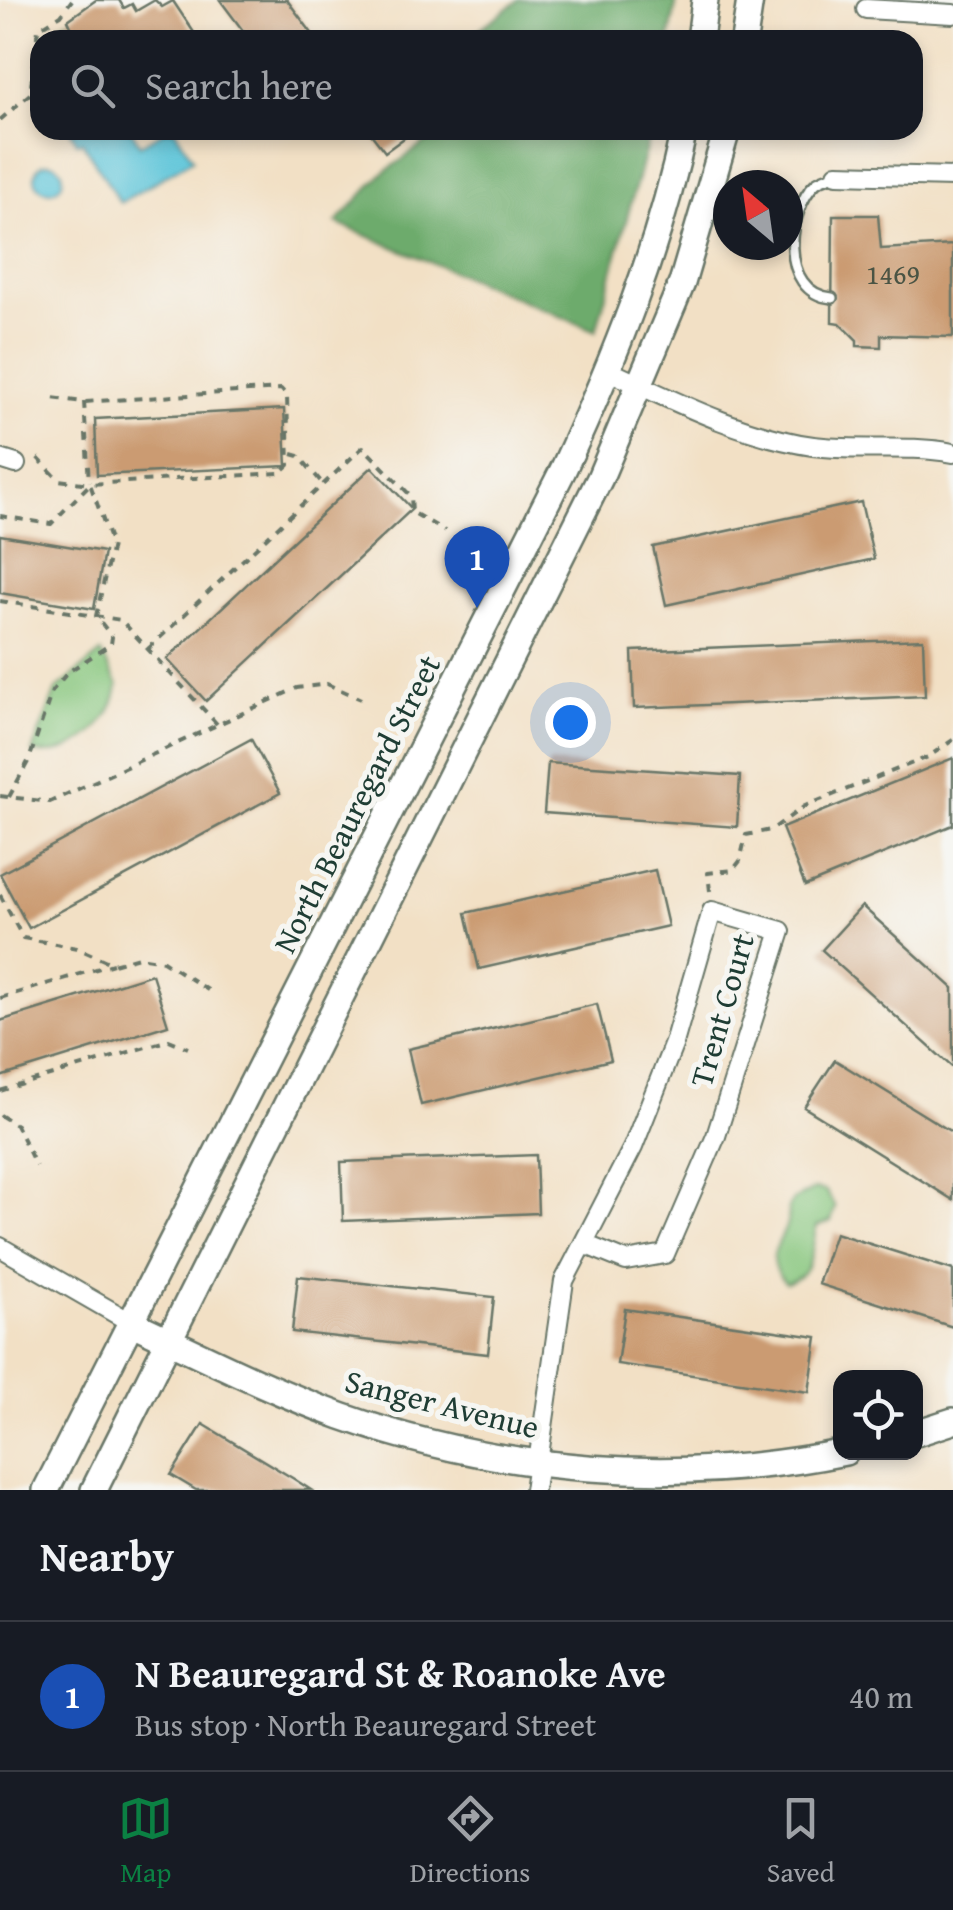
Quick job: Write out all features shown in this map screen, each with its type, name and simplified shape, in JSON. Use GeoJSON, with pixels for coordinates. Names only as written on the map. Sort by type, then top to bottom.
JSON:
{"type":"FeatureCollection","features":[{"type":"Feature","properties":{"kind":"main road"},"geometry":{"type":"LineString","coordinates":[[701,30],[704,0]]}},
{"type":"Feature","properties":{"kind":"main road"},"geometry":{"type":"LineString","coordinates":[[746,30],[750,0]]}},
{"type":"Feature","properties":{"kind":"main road","name":"North Beauregard Street"},"geometry":{"type":"LineString","coordinates":[[46,1490],[609,372],[649,260],[681,140]]}},
{"type":"Feature","properties":{"kind":"main road"},"geometry":{"type":"LineString","coordinates":[[94,1490],[600,478],[642,386],[682,282],[724,140]]}},
{"type":"Feature","properties":{"kind":"main road","name":"Sanger Avenue"},"geometry":{"type":"LineString","coordinates":[[132,1322],[260,1384],[392,1433],[538,1463],[607,1470],[719,1469],[833,1454]]}},
{"type":"Feature","properties":{"kind":"main road"},"geometry":{"type":"LineString","coordinates":[[923,1431],[953,1421]]}},
{"type":"Feature","properties":{"kind":"street"},"geometry":{"type":"LineString","coordinates":[[866,9],[953,14]]}},
{"type":"Feature","properties":{"kind":"street"},"geometry":{"type":"LineString","coordinates":[[837,174],[953,177]]}},
{"type":"Feature","properties":{"kind":"street"},"geometry":{"type":"LineString","coordinates":[[609,372],[756,433],[814,446],[904,447],[953,453]]}},
{"type":"Feature","properties":{"kind":"street","name":"Trent Court"},"geometry":{"type":"LineString","coordinates":[[534,1490],[564,1281],[633,1147],[674,1042],[712,911],[780,930],[716,1136],[666,1254],[626,1262],[584,1244]]}},
{"type":"Feature","properties":{"kind":"street","name":"Sanger Avenue"},"geometry":{"type":"LineString","coordinates":[[0,1248],[132,1322]]}},
{"type":"Feature","properties":{"kind":"lane"},"geometry":{"type":"LineString","coordinates":[[832,298],[819,297],[800,283],[792,261],[802,202],[817,182],[837,174]]}},
{"type":"Feature","properties":{"kind":"path"},"geometry":{"type":"LineString","coordinates":[[38,30],[61,14],[72,0]]}},
{"type":"Feature","properties":{"kind":"path"},"geometry":{"type":"LineString","coordinates":[[0,120],[30,94]]}},
{"type":"Feature","properties":{"kind":"path"},"geometry":{"type":"LineString","coordinates":[[34,454],[59,480],[90,484],[280,472],[289,465],[292,454],[287,396],[280,389],[84,402],[52,398]]}},
{"type":"Feature","properties":{"kind":"path"},"geometry":{"type":"LineString","coordinates":[[9,797],[29,760],[52,691],[68,672],[110,644],[112,638],[96,616],[112,545],[90,484],[84,402]]}},
{"type":"Feature","properties":{"kind":"path"},"geometry":{"type":"LineString","coordinates":[[148,649],[363,447],[411,496],[412,512],[445,530]]}},
{"type":"Feature","properties":{"kind":"path"},"geometry":{"type":"LineString","coordinates":[[292,454],[323,484]]}},
{"type":"Feature","properties":{"kind":"path"},"geometry":{"type":"LineString","coordinates":[[0,516],[52,524],[90,484]]}},
{"type":"Feature","properties":{"kind":"path"},"geometry":{"type":"LineString","coordinates":[[0,601],[121,620],[218,724]]}},
{"type":"Feature","properties":{"kind":"path"},"geometry":{"type":"LineString","coordinates":[[0,796],[50,802],[297,688],[327,684],[361,700]]}},
{"type":"Feature","properties":{"kind":"path"},"geometry":{"type":"LineString","coordinates":[[712,911],[708,873],[733,870],[746,835],[771,830],[805,806],[928,758],[953,740]]}},
{"type":"Feature","properties":{"kind":"path"},"geometry":{"type":"LineString","coordinates":[[0,895],[23,938],[77,948],[112,964]]}},
{"type":"Feature","properties":{"kind":"path"},"geometry":{"type":"LineString","coordinates":[[0,998],[139,956],[163,961],[210,992]]}},
{"type":"Feature","properties":{"kind":"path"},"geometry":{"type":"LineString","coordinates":[[0,1092],[169,1040],[188,1048]]}},
{"type":"Feature","properties":{"kind":"path"},"geometry":{"type":"LineString","coordinates":[[0,1115],[16,1125],[36,1166]]}},
{"type":"Feature","properties":{"kind":"green space"},"geometry":{"type":"Polygon","coordinates":[[[519,0],[677,0],[671,30],[478,30],[519,0]]]}},
{"type":"Feature","properties":{"kind":"green space"},"geometry":{"type":"Polygon","coordinates":[[[68,20],[72,30],[52,30],[68,20]]]}},
{"type":"Feature","properties":{"kind":"green space"},"geometry":{"type":"Polygon","coordinates":[[[429,140],[648,140],[596,331],[336,223],[382,174],[429,140]]]}},
{"type":"Feature","properties":{"kind":"green space"},"geometry":{"type":"Polygon","coordinates":[[[101,653],[118,685],[109,713],[76,745],[62,751],[32,752],[56,690],[101,653]]]}},
{"type":"Feature","properties":{"kind":"green space"},"geometry":{"type":"Polygon","coordinates":[[[815,1189],[826,1191],[835,1207],[831,1221],[817,1226],[803,1274],[786,1283],[777,1273],[774,1254],[788,1219],[788,1208],[793,1200],[815,1189]]]}},
{"type":"Feature","properties":{"kind":"water"},"geometry":{"type":"Polygon","coordinates":[[[75,140],[137,140],[140,145],[149,140],[181,140],[193,159],[120,203],[82,141],[75,140]]]}},
{"type":"Feature","properties":{"kind":"water"},"geometry":{"type":"Polygon","coordinates":[[[49,163],[59,167],[63,177],[59,187],[49,191],[39,187],[35,177],[39,167],[49,163]]]}},
{"type":"Feature","properties":{"kind":"building"},"geometry":{"type":"Polygon","coordinates":[[[96,0],[119,0],[124,8],[132,4],[136,11],[155,0],[162,7],[173,1],[192,30],[72,30],[68,20],[96,0]]]}},
{"type":"Feature","properties":{"kind":"building"},"geometry":{"type":"Polygon","coordinates":[[[220,0],[287,0],[310,30],[242,30],[220,0]]]}},
{"type":"Feature","properties":{"kind":"building"},"geometry":{"type":"Polygon","coordinates":[[[376,140],[401,140],[385,152],[376,140]]]}},
{"type":"Feature","properties":{"kind":"building"},"geometry":{"type":"Polygon","coordinates":[[[833,215],[878,215],[881,249],[953,245],[953,337],[881,335],[881,347],[857,346],[857,340],[840,323],[832,322],[833,215]]]}},
{"type":"Feature","properties":{"kind":"building"},"geometry":{"type":"Polygon","coordinates":[[[284,409],[287,466],[97,475],[95,419],[284,409]]]}},
{"type":"Feature","properties":{"kind":"building"},"geometry":{"type":"Polygon","coordinates":[[[372,467],[412,509],[206,701],[167,659],[372,467]]]}},
{"type":"Feature","properties":{"kind":"building"},"geometry":{"type":"Polygon","coordinates":[[[861,502],[874,559],[666,605],[653,547],[861,502]]]}},
{"type":"Feature","properties":{"kind":"building"},"geometry":{"type":"Polygon","coordinates":[[[0,535],[104,552],[94,609],[0,593],[0,535]]]}},
{"type":"Feature","properties":{"kind":"building"},"geometry":{"type":"Polygon","coordinates":[[[923,639],[925,696],[634,708],[632,651],[923,639]]]}},
{"type":"Feature","properties":{"kind":"building"},"geometry":{"type":"Polygon","coordinates":[[[251,739],[280,793],[29,928],[0,874],[251,739]]]}},
{"type":"Feature","properties":{"kind":"building"},"geometry":{"type":"Polygon","coordinates":[[[953,758],[953,825],[805,886],[782,828],[953,758]]]}},
{"type":"Feature","properties":{"kind":"building"},"geometry":{"type":"Polygon","coordinates":[[[548,763],[740,776],[737,827],[544,813],[548,763]]]}},
{"type":"Feature","properties":{"kind":"building"},"geometry":{"type":"Polygon","coordinates":[[[655,870],[668,926],[479,969],[466,913],[655,870]]]}},
{"type":"Feature","properties":{"kind":"building"},"geometry":{"type":"Polygon","coordinates":[[[862,906],[953,988],[953,1068],[822,950],[862,906]]]}},
{"type":"Feature","properties":{"kind":"building"},"geometry":{"type":"Polygon","coordinates":[[[152,974],[168,1025],[0,1077],[0,1021],[152,974]]]}},
{"type":"Feature","properties":{"kind":"building"},"geometry":{"type":"Polygon","coordinates":[[[597,1004],[611,1060],[421,1105],[408,1049],[597,1004]]]}},
{"type":"Feature","properties":{"kind":"building"},"geometry":{"type":"Polygon","coordinates":[[[835,1060],[953,1133],[953,1200],[804,1107],[835,1060]]]}},
{"type":"Feature","properties":{"kind":"building"},"geometry":{"type":"Polygon","coordinates":[[[536,1155],[538,1213],[343,1221],[341,1162],[536,1155]]]}},
{"type":"Feature","properties":{"kind":"building"},"geometry":{"type":"Polygon","coordinates":[[[835,1233],[953,1270],[953,1327],[818,1284],[835,1233]]]}},
{"type":"Feature","properties":{"kind":"building"},"geometry":{"type":"Polygon","coordinates":[[[298,1276],[494,1297],[488,1354],[292,1332],[298,1276]]]}},
{"type":"Feature","properties":{"kind":"building"},"geometry":{"type":"Polygon","coordinates":[[[625,1309],[817,1337],[809,1392],[617,1364],[625,1309]]]}},
{"type":"Feature","properties":{"kind":"building"},"geometry":{"type":"Polygon","coordinates":[[[203,1424],[311,1490],[196,1490],[171,1475],[203,1424]]]}},
{"type":"Feature","properties":{"kind":"place","name":"N Beauregard St & Roanoke Ave"},"geometry":{"type":"Point","coordinates":[477,608]}}]}
